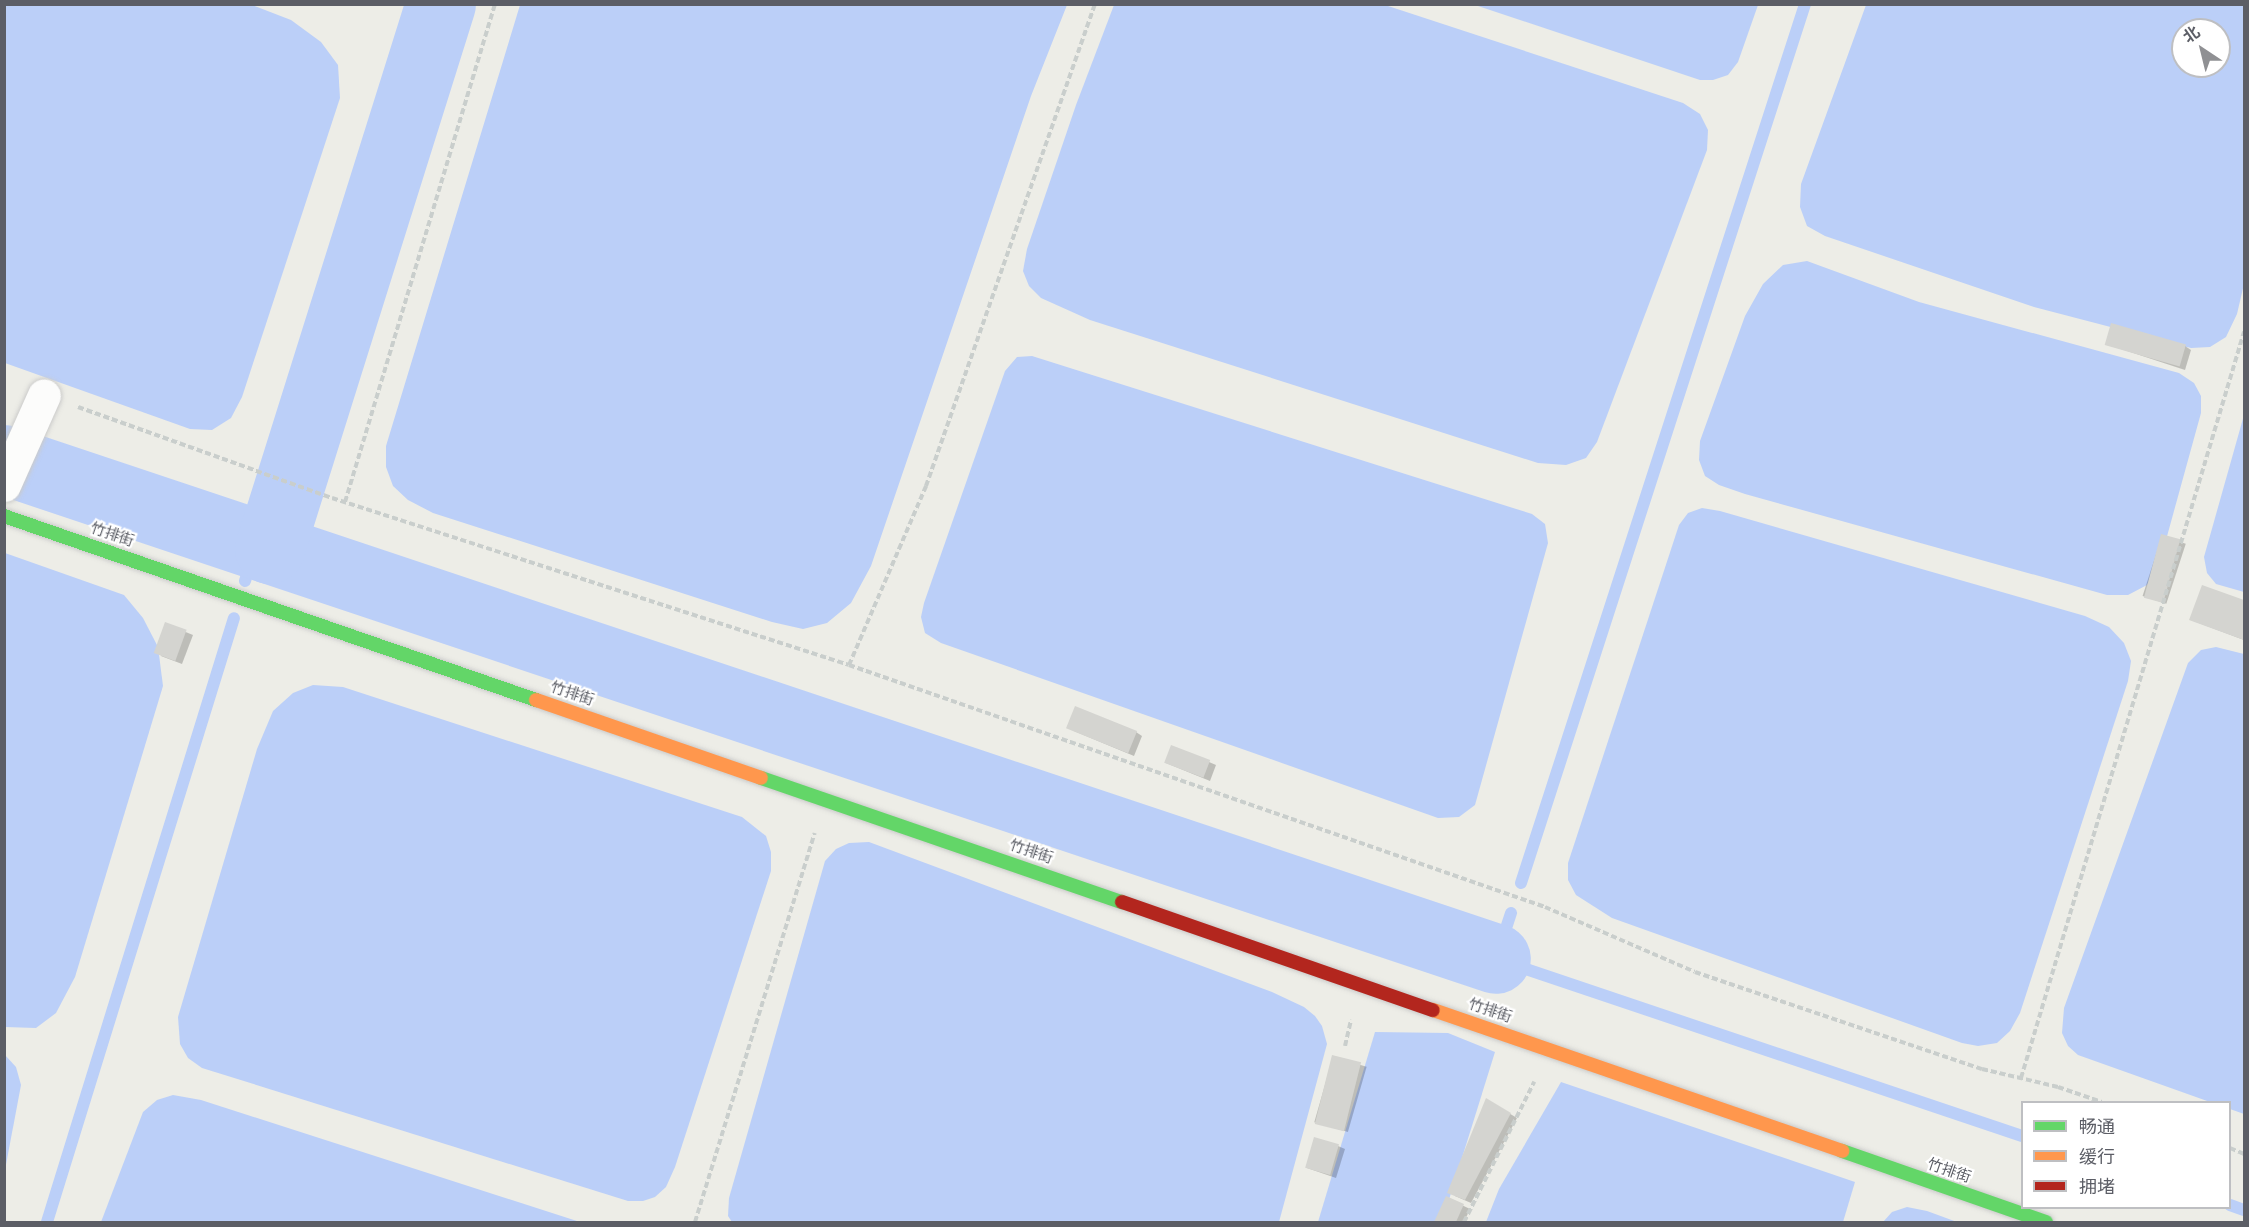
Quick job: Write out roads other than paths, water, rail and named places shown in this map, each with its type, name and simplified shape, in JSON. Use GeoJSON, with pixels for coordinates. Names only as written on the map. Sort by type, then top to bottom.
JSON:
{"type":"FeatureCollection","features":[{"type":"Feature","properties":{"kind":"street"},"geometry":{"type":"LineString","coordinates":[[4,485],[40,405]]}},
{"type":"Feature","properties":{"kind":"street","name":"竹排街"},"geometry":{"type":"LineString","coordinates":[[4,516],[2046,1222]]}},
{"type":"Feature","properties":{"kind":"water"},"geometry":{"type":"Polygon","coordinates":[[[5,4],[252,5],[291,20],[321,42],[338,65],[340,98],[242,397],[231,418],[212,430],[190,429],[5,363],[5,4]]]}},
{"type":"Feature","properties":{"kind":"water"},"geometry":{"type":"Polygon","coordinates":[[[520,5],[1067,5],[1031,96],[871,566],[851,603],[827,623],[803,629],[772,622],[433,513],[408,500],[393,486],[386,467],[386,446],[520,5]]]}},
{"type":"Feature","properties":{"kind":"water"},"geometry":{"type":"Polygon","coordinates":[[[1114,5],[1385,5],[1683,103],[1700,114],[1708,130],[1707,150],[1597,442],[1586,458],[1566,465],[1538,463],[1090,320],[1041,298],[1029,286],[1023,271],[1027,249],[1076,105],[1114,5]]]}},
{"type":"Feature","properties":{"kind":"water"},"geometry":{"type":"Polygon","coordinates":[[[1475,5],[1758,5],[1738,62],[1728,75],[1713,80],[1700,80],[1475,5]]]}},
{"type":"Feature","properties":{"kind":"water"},"geometry":{"type":"Polygon","coordinates":[[[1866,5],[2244,5],[2244,284],[2237,314],[2226,337],[2210,347],[2191,348],[2034,307],[1825,236],[1807,226],[1800,207],[1801,184],[1866,5]]]}},
{"type":"Feature","properties":{"kind":"water"},"geometry":{"type":"Polygon","coordinates":[[[1807,261],[1919,302],[2179,373],[2194,383],[2201,396],[2201,413],[2158,569],[2147,585],[2128,595],[2107,595],[1745,494],[1719,485],[1705,476],[1699,460],[1700,441],[1745,316],[1763,284],[1783,265],[1807,261]]]}},
{"type":"Feature","properties":{"kind":"water"},"geometry":{"type":"Polygon","coordinates":[[[1032,356],[1532,514],[1545,524],[1548,543],[1475,805],[1459,817],[1438,818],[941,643],[925,633],[921,617],[924,603],[1005,371],[1017,357],[1032,356]]]}},
{"type":"Feature","properties":{"kind":"water"},"geometry":{"type":"Polygon","coordinates":[[[2244,415],[2244,592],[2216,584],[2207,573],[2204,557],[2244,415]]]}},
{"type":"Feature","properties":{"kind":"water"},"geometry":{"type":"Polygon","coordinates":[[[1702,508],[1720,511],[2085,616],[2109,627],[2124,643],[2131,661],[2128,681],[2020,1013],[2010,1031],[1997,1043],[1978,1046],[1962,1043],[1612,918],[1576,895],[1568,880],[1568,863],[1679,525],[1688,513],[1702,508]]]}},
{"type":"Feature","properties":{"kind":"water"},"geometry":{"type":"Polygon","coordinates":[[[5,553],[124,595],[143,618],[158,647],[163,686],[75,977],[56,1013],[36,1028],[5,1027],[5,553]]]}},
{"type":"Feature","properties":{"kind":"water"},"geometry":{"type":"Polygon","coordinates":[[[2216,647],[2244,654],[2244,1114],[2231,1109],[2231,1101],[2207,1101],[2078,1055],[2068,1046],[2062,1033],[2064,1008],[2188,663],[2201,650],[2216,647]]]}},
{"type":"Feature","properties":{"kind":"water"},"geometry":{"type":"Polygon","coordinates":[[[313,685],[343,687],[742,817],[766,836],[771,852],[771,871],[675,1167],[666,1187],[655,1197],[643,1201],[628,1201],[202,1068],[188,1058],[180,1044],[178,1017],[257,749],[273,711],[293,693],[313,685]]]}},
{"type":"Feature","properties":{"kind":"water"},"geometry":{"type":"Polygon","coordinates":[[[869,842],[1272,992],[1304,1007],[1315,1016],[1322,1026],[1327,1044],[1279,1222],[732,1222],[728,1216],[729,1198],[825,861],[836,849],[849,843],[869,842]]]}},
{"type":"Feature","properties":{"kind":"water"},"geometry":{"type":"Polygon","coordinates":[[[1375,1032],[1448,1033],[1495,1052],[1442,1222],[1318,1222],[1375,1032]]]}},
{"type":"Feature","properties":{"kind":"water"},"geometry":{"type":"Polygon","coordinates":[[[5,1055],[16,1067],[21,1085],[5,1170],[5,1055]]]}},
{"type":"Feature","properties":{"kind":"water"},"geometry":{"type":"Polygon","coordinates":[[[1561,1082],[1855,1182],[1843,1222],[1486,1222],[1499,1189],[1561,1082]]]}},
{"type":"Feature","properties":{"kind":"water"},"geometry":{"type":"Polygon","coordinates":[[[173,1095],[201,1100],[580,1222],[101,1222],[143,1112],[157,1100],[173,1095]]]}},
{"type":"Feature","properties":{"kind":"water"},"geometry":{"type":"Polygon","coordinates":[[[1907,1207],[1927,1211],[1957,1222],[1883,1222],[1892,1212],[1907,1207]]]}},
{"type":"Feature","properties":{"kind":"waterway"},"geometry":{"type":"LineString","coordinates":[[270,549],[441,4]]}},
{"type":"Feature","properties":{"kind":"waterway"},"geometry":{"type":"LineString","coordinates":[[1521,883],[1805,4]]}},
{"type":"Feature","properties":{"kind":"waterway"},"geometry":{"type":"LineString","coordinates":[[4,460],[1496,959]]}},
{"type":"Feature","properties":{"kind":"waterway"},"geometry":{"type":"LineString","coordinates":[[245,581],[256,544]]}},
{"type":"Feature","properties":{"kind":"waterway"},"geometry":{"type":"LineString","coordinates":[[47,1222],[234,618]]}},
{"type":"Feature","properties":{"kind":"waterway"},"geometry":{"type":"LineString","coordinates":[[1511,913],[1496,959],[2021,1136]]}},
{"type":"Feature","properties":{"kind":"waterway"},"geometry":{"type":"LineString","coordinates":[[2231,1205],[2244,1210]]}}]}
